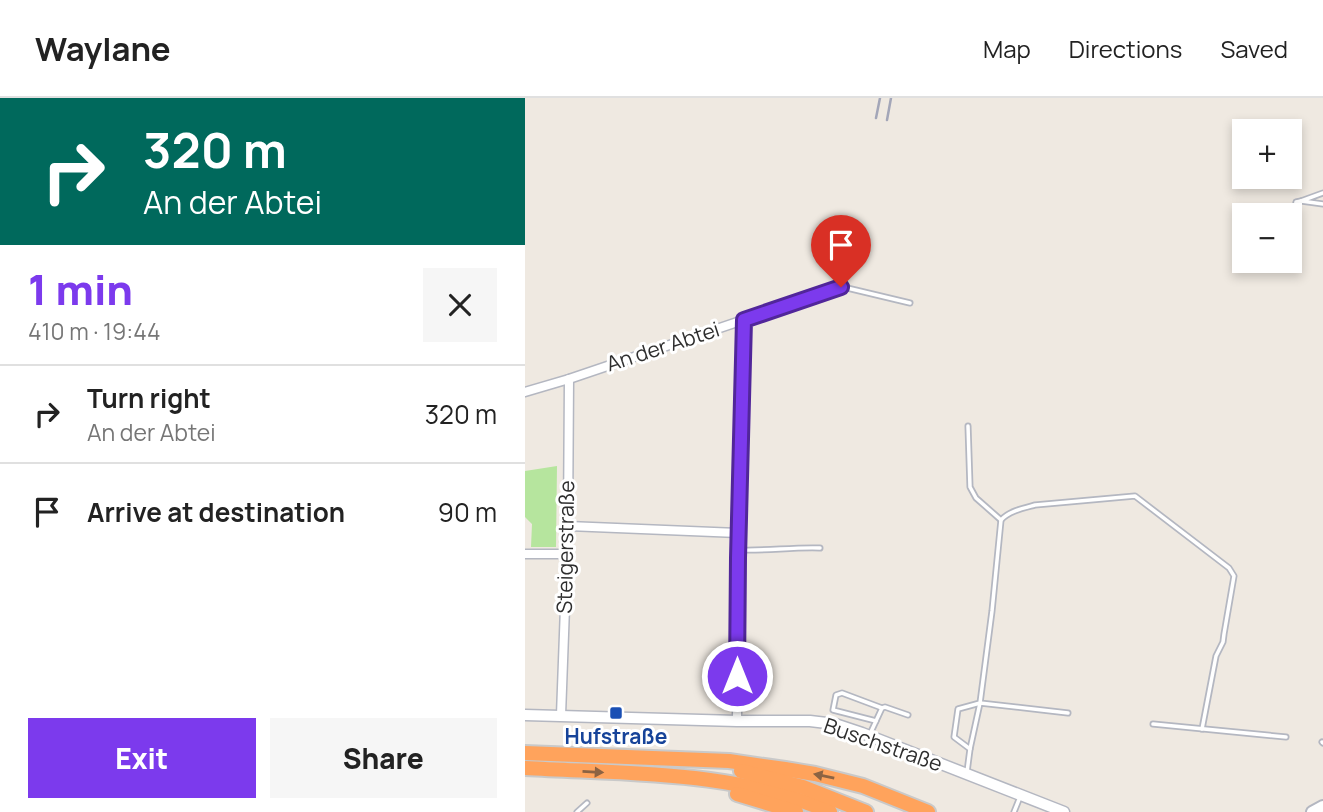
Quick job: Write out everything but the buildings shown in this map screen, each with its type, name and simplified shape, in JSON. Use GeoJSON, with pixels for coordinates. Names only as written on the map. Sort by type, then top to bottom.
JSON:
{"type":"FeatureCollection","features":[{"type":"Feature","properties":{"kind":"highway"},"geometry":{"type":"LineString","coordinates":[[525,753],[729,761],[815,774],[863,786],[928,812]]}},
{"type":"Feature","properties":{"kind":"highway"},"geometry":{"type":"LineString","coordinates":[[663,760],[757,775],[803,787],[866,812]]}},
{"type":"Feature","properties":{"kind":"highway"},"geometry":{"type":"LineString","coordinates":[[525,768],[668,776],[722,782],[772,793],[831,812]]}},
{"type":"Feature","properties":{"kind":"highway"},"geometry":{"type":"LineString","coordinates":[[668,776],[796,812]]}},
{"type":"Feature","properties":{"kind":"main road"},"geometry":{"type":"LineString","coordinates":[[1312,812],[1323,806]]}},
{"type":"Feature","properties":{"kind":"street","name":"An der Abtei"},"geometry":{"type":"LineString","coordinates":[[525,392],[841,287]]}},
{"type":"Feature","properties":{"kind":"street"},"geometry":{"type":"LineString","coordinates":[[737,721],[744,320]]}},
{"type":"Feature","properties":{"kind":"street","name":"Steigerstraße"},"geometry":{"type":"LineString","coordinates":[[561,715],[568,526],[569,379]]}},
{"type":"Feature","properties":{"kind":"street"},"geometry":{"type":"LineString","coordinates":[[568,526],[739,533]]}},
{"type":"Feature","properties":{"kind":"street"},"geometry":{"type":"LineString","coordinates":[[525,554],[567,554]]}},
{"type":"Feature","properties":{"kind":"street","name":"Buschstraße"},"geometry":{"type":"LineString","coordinates":[[525,715],[810,721],[835,724],[1064,812]]}},
{"type":"Feature","properties":{"kind":"lane"},"geometry":{"type":"LineString","coordinates":[[1296,203],[1323,192]]}},
{"type":"Feature","properties":{"kind":"lane"},"geometry":{"type":"LineString","coordinates":[[1301,201],[1323,204]]}},
{"type":"Feature","properties":{"kind":"lane"},"geometry":{"type":"LineString","coordinates":[[841,287],[910,303]]}},
{"type":"Feature","properties":{"kind":"lane"},"geometry":{"type":"LineString","coordinates":[[968,426],[970,487],[976,498],[1001,520]]}},
{"type":"Feature","properties":{"kind":"lane"},"geometry":{"type":"LineString","coordinates":[[967,774],[980,703],[1001,520],[1035,505],[1135,496],[1229,568],[1234,576],[1223,642],[1216,656],[1202,729]]}},
{"type":"Feature","properties":{"kind":"lane"},"geometry":{"type":"LineString","coordinates":[[738,550],[820,548]]}},
{"type":"Feature","properties":{"kind":"lane"},"geometry":{"type":"LineString","coordinates":[[876,721],[833,710],[836,695],[842,693],[908,715]]}},
{"type":"Feature","properties":{"kind":"lane"},"geometry":{"type":"LineString","coordinates":[[970,749],[954,737],[958,709],[980,703],[1069,713]]}},
{"type":"Feature","properties":{"kind":"lane"},"geometry":{"type":"LineString","coordinates":[[870,736],[882,708]]}},
{"type":"Feature","properties":{"kind":"lane"},"geometry":{"type":"LineString","coordinates":[[1153,724],[1286,737]]}},
{"type":"Feature","properties":{"kind":"lane"},"geometry":{"type":"LineString","coordinates":[[1014,812],[1021,795]]}},
{"type":"Feature","properties":{"kind":"lane"},"geometry":{"type":"LineString","coordinates":[[577,812],[587,803]]}},
{"type":"Feature","properties":{"kind":"green space"},"geometry":{"type":"Polygon","coordinates":[[[557,466],[556,547],[531,547],[532,524],[525,517],[525,471],[557,466]]]}},
{"type":"Feature","properties":{"kind":"railway"},"geometry":{"type":"LineString","coordinates":[[876,118],[880,98]]}},
{"type":"Feature","properties":{"kind":"railway"},"geometry":{"type":"LineString","coordinates":[[887,120],[891,98]]}},
{"type":"Feature","properties":{"kind":"place","name":"Hufstraße"},"geometry":{"type":"Point","coordinates":[616,713]}},
{"type":"Feature","properties":{"kind":"route"},"geometry":{"type":"LineString","coordinates":[[737,676],[744,320],[841,287]]}}]}
